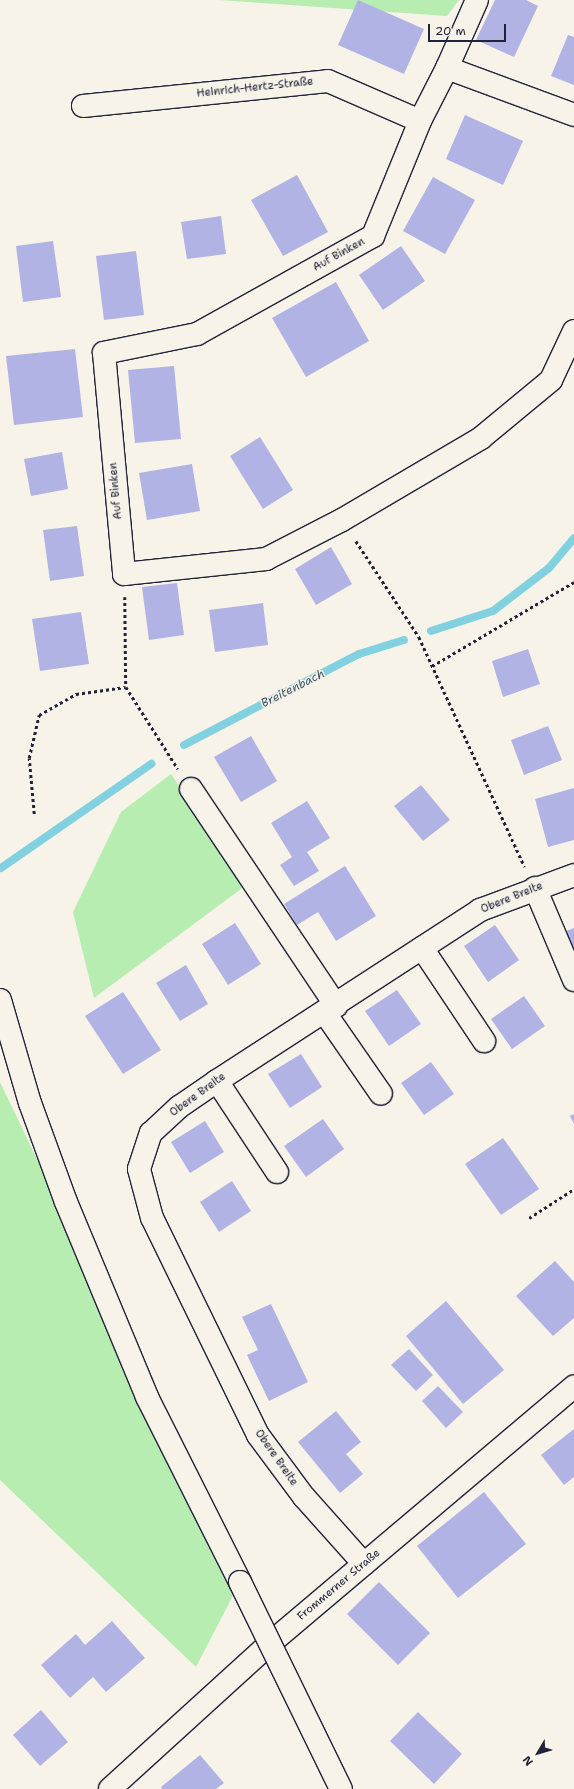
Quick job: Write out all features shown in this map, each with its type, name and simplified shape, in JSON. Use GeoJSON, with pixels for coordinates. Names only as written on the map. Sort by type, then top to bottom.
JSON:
{"type":"FeatureCollection","features":[{"type":"Feature","properties":{"kind":"street","name":"Auf Binken"},"geometry":{"type":"LineString","coordinates":[[124,574],[104,353],[196,334],[373,236],[420,121],[447,68],[477,0]]}},
{"type":"Feature","properties":{"kind":"street"},"geometry":{"type":"LineString","coordinates":[[447,68],[574,115]]}},
{"type":"Feature","properties":{"kind":"street","name":"Heinrich-Hertz-Straße"},"geometry":{"type":"LineString","coordinates":[[83,106],[328,80],[420,121]]}},
{"type":"Feature","properties":{"kind":"street"},"geometry":{"type":"LineString","coordinates":[[124,574],[266,559],[342,520],[481,438],[551,380],[574,331]]}},
{"type":"Feature","properties":{"kind":"street"},"geometry":{"type":"LineString","coordinates":[[191,789],[330,1009],[381,1094]]}},
{"type":"Feature","properties":{"kind":"street","name":"Obere Breite"},"geometry":{"type":"LineString","coordinates":[[364,1564],[304,1497],[258,1434],[152,1218],[139,1169],[151,1133],[179,1107],[217,1081],[330,1009],[480,910],[535,888],[574,875]]}},
{"type":"Feature","properties":{"kind":"street"},"geometry":{"type":"LineString","coordinates":[[535,888],[574,980]]}},
{"type":"Feature","properties":{"kind":"street"},"geometry":{"type":"LineString","coordinates":[[422,948],[484,1041]]}},
{"type":"Feature","properties":{"kind":"street"},"geometry":{"type":"LineString","coordinates":[[0,1000],[30,1103],[66,1202],[147,1397],[240,1582],[341,1789]]}},
{"type":"Feature","properties":{"kind":"street"},"geometry":{"type":"LineString","coordinates":[[217,1081],[277,1172]]}},
{"type":"Feature","properties":{"kind":"street","name":"Frommerner Straße"},"geometry":{"type":"LineString","coordinates":[[110,1789],[267,1646],[574,1387]]}},
{"type":"Feature","properties":{"kind":"path"},"geometry":{"type":"LineString","coordinates":[[342,520],[419,637],[535,888]]}},
{"type":"Feature","properties":{"kind":"path"},"geometry":{"type":"LineString","coordinates":[[124,574],[126,687],[191,789]]}},
{"type":"Feature","properties":{"kind":"path"},"geometry":{"type":"LineString","coordinates":[[432,666],[574,582]]}},
{"type":"Feature","properties":{"kind":"path"},"geometry":{"type":"LineString","coordinates":[[34,814],[29,758],[39,715],[76,694],[126,687]]}},
{"type":"Feature","properties":{"kind":"path"},"geometry":{"type":"LineString","coordinates":[[529,1218],[574,1189]]}},
{"type":"Feature","properties":{"kind":"green space"},"geometry":{"type":"Polygon","coordinates":[[[219,0],[459,0],[447,16],[219,0]]]}},
{"type":"Feature","properties":{"kind":"green space"},"geometry":{"type":"Polygon","coordinates":[[[171,774],[242,881],[241,889],[94,998],[73,912],[121,812],[171,774]]]}},
{"type":"Feature","properties":{"kind":"green space"},"geometry":{"type":"Polygon","coordinates":[[[0,1082],[240,1582],[196,1667],[0,1480],[0,1082]]]}},
{"type":"Feature","properties":{"kind":"building"},"geometry":{"type":"Polygon","coordinates":[[[358,0],[424,29],[404,74],[338,45],[358,0]]]}},
{"type":"Feature","properties":{"kind":"building"},"geometry":{"type":"Polygon","coordinates":[[[495,0],[526,0],[538,6],[514,57],[476,40],[495,0]]]}},
{"type":"Feature","properties":{"kind":"building"},"geometry":{"type":"Polygon","coordinates":[[[568,35],[574,37],[574,85],[551,76],[568,35]]]}},
{"type":"Feature","properties":{"kind":"building"},"geometry":{"type":"Polygon","coordinates":[[[465,115],[523,141],[503,185],[446,159],[465,115]]]}},
{"type":"Feature","properties":{"kind":"building"},"geometry":{"type":"Polygon","coordinates":[[[297,175],[328,232],[283,256],[251,200],[297,175]]]}},
{"type":"Feature","properties":{"kind":"building"},"geometry":{"type":"Polygon","coordinates":[[[433,177],[475,200],[445,254],[403,231],[433,177]]]}},
{"type":"Feature","properties":{"kind":"building"},"geometry":{"type":"Polygon","coordinates":[[[221,216],[226,254],[187,259],[181,222],[221,216]]]}},
{"type":"Feature","properties":{"kind":"building"},"geometry":{"type":"Polygon","coordinates":[[[53,241],[61,297],[23,302],[16,246],[53,241]]]}},
{"type":"Feature","properties":{"kind":"building"},"geometry":{"type":"Polygon","coordinates":[[[401,246],[425,281],[383,310],[359,275],[401,246]]]}},
{"type":"Feature","properties":{"kind":"building"},"geometry":{"type":"Polygon","coordinates":[[[136,251],[144,315],[104,320],[96,256],[136,251]]]}},
{"type":"Feature","properties":{"kind":"building"},"geometry":{"type":"Polygon","coordinates":[[[336,282],[369,341],[306,377],[272,318],[336,282]]]}},
{"type":"Feature","properties":{"kind":"building"},"geometry":{"type":"Polygon","coordinates":[[[75,349],[83,417],[14,425],[6,356],[75,349]]]}},
{"type":"Feature","properties":{"kind":"building"},"geometry":{"type":"Polygon","coordinates":[[[174,366],[181,439],[135,443],[128,370],[174,366]]]}},
{"type":"Feature","properties":{"kind":"building"},"geometry":{"type":"Polygon","coordinates":[[[260,437],[293,490],[263,509],[230,456],[260,437]]]}},
{"type":"Feature","properties":{"kind":"building"},"geometry":{"type":"Polygon","coordinates":[[[62,452],[68,489],[31,496],[24,459],[62,452]]]}},
{"type":"Feature","properties":{"kind":"building"},"geometry":{"type":"Polygon","coordinates":[[[192,464],[200,511],[147,520],[139,473],[192,464]]]}},
{"type":"Feature","properties":{"kind":"building"},"geometry":{"type":"Polygon","coordinates":[[[77,526],[84,576],[50,581],[43,530],[77,526]]]}},
{"type":"Feature","properties":{"kind":"building"},"geometry":{"type":"Polygon","coordinates":[[[331,547],[352,584],[316,605],[295,569],[331,547]]]}},
{"type":"Feature","properties":{"kind":"building"},"geometry":{"type":"Polygon","coordinates":[[[177,583],[184,635],[149,640],[142,587],[177,583]]]}},
{"type":"Feature","properties":{"kind":"building"},"geometry":{"type":"Polygon","coordinates":[[[263,603],[268,645],[215,652],[209,610],[263,603]]]}},
{"type":"Feature","properties":{"kind":"building"},"geometry":{"type":"Polygon","coordinates":[[[81,612],[89,664],[40,671],[32,619],[81,612]]]}},
{"type":"Feature","properties":{"kind":"building"},"geometry":{"type":"Polygon","coordinates":[[[528,649],[540,684],[503,697],[492,661],[528,649]]]}},
{"type":"Feature","properties":{"kind":"building"},"geometry":{"type":"Polygon","coordinates":[[[548,726],[562,760],[524,775],[511,740],[548,726]]]}},
{"type":"Feature","properties":{"kind":"building"},"geometry":{"type":"Polygon","coordinates":[[[251,736],[277,781],[241,802],[214,757],[251,736]]]}},
{"type":"Feature","properties":{"kind":"building"},"geometry":{"type":"Polygon","coordinates":[[[421,785],[450,820],[423,841],[394,806],[421,785]]]}},
{"type":"Feature","properties":{"kind":"building"},"geometry":{"type":"Polygon","coordinates":[[[574,788],[574,840],[548,847],[535,799],[574,788]]]}},
{"type":"Feature","properties":{"kind":"building"},"geometry":{"type":"Polygon","coordinates":[[[307,801],[330,838],[307,852],[319,871],[294,886],[280,865],[292,857],[271,823],[307,801]]]}},
{"type":"Feature","properties":{"kind":"building"},"geometry":{"type":"Polygon","coordinates":[[[345,866],[376,916],[336,941],[318,912],[297,925],[284,904],[345,866]]]}},
{"type":"Feature","properties":{"kind":"building"},"geometry":{"type":"Polygon","coordinates":[[[235,923],[261,964],[228,985],[202,944],[235,923]]]}},
{"type":"Feature","properties":{"kind":"building"},"geometry":{"type":"Polygon","coordinates":[[[495,925],[519,960],[488,982],[464,946],[495,925]]]}},
{"type":"Feature","properties":{"kind":"building"},"geometry":{"type":"Polygon","coordinates":[[[574,928],[574,953],[566,931],[574,928]]]}},
{"type":"Feature","properties":{"kind":"building"},"geometry":{"type":"Polygon","coordinates":[[[186,965],[208,1004],[180,1021],[156,983],[186,965]]]}},
{"type":"Feature","properties":{"kind":"building"},"geometry":{"type":"Polygon","coordinates":[[[397,990],[421,1024],[389,1046],[365,1011],[397,990]]]}},
{"type":"Feature","properties":{"kind":"building"},"geometry":{"type":"Polygon","coordinates":[[[123,992],[161,1050],[123,1074],[85,1016],[123,992]]]}},
{"type":"Feature","properties":{"kind":"building"},"geometry":{"type":"Polygon","coordinates":[[[524,996],[545,1026],[512,1049],[491,1019],[524,996]]]}},
{"type":"Feature","properties":{"kind":"building"},"geometry":{"type":"Polygon","coordinates":[[[301,1054],[322,1087],[290,1108],[268,1074],[301,1054]]]}},
{"type":"Feature","properties":{"kind":"building"},"geometry":{"type":"Polygon","coordinates":[[[431,1062],[454,1094],[424,1115],[401,1083],[431,1062]]]}},
{"type":"Feature","properties":{"kind":"building"},"geometry":{"type":"Polygon","coordinates":[[[574,1114],[574,1124],[570,1116],[574,1114]]]}},
{"type":"Feature","properties":{"kind":"building"},"geometry":{"type":"Polygon","coordinates":[[[323,1119],[344,1149],[306,1177],[284,1146],[323,1119]]]}},
{"type":"Feature","properties":{"kind":"building"},"geometry":{"type":"Polygon","coordinates":[[[205,1121],[224,1152],[190,1173],[171,1142],[205,1121]]]}},
{"type":"Feature","properties":{"kind":"building"},"geometry":{"type":"Polygon","coordinates":[[[503,1138],[539,1189],[501,1215],[465,1164],[503,1138]]]}},
{"type":"Feature","properties":{"kind":"building"},"geometry":{"type":"Polygon","coordinates":[[[232,1181],[251,1211],[219,1232],[200,1202],[232,1181]]]}},
{"type":"Feature","properties":{"kind":"building"},"geometry":{"type":"Polygon","coordinates":[[[555,1261],[574,1282],[574,1318],[553,1336],[516,1296],[555,1261]]]}},
{"type":"Feature","properties":{"kind":"building"},"geometry":{"type":"Polygon","coordinates":[[[446,1301],[504,1370],[463,1404],[406,1336],[446,1301]]]}},
{"type":"Feature","properties":{"kind":"building"},"geometry":{"type":"Polygon","coordinates":[[[271,1304],[308,1382],[269,1401],[247,1355],[258,1350],[242,1317],[271,1304]]]}},
{"type":"Feature","properties":{"kind":"building"},"geometry":{"type":"Polygon","coordinates":[[[409,1349],[433,1375],[416,1391],[391,1365],[409,1349]]]}},
{"type":"Feature","properties":{"kind":"building"},"geometry":{"type":"Polygon","coordinates":[[[438,1386],[463,1412],[446,1428],[422,1401],[438,1386]]]}},
{"type":"Feature","properties":{"kind":"building"},"geometry":{"type":"Polygon","coordinates":[[[336,1411],[361,1442],[346,1454],[363,1474],[340,1493],[298,1442],[336,1411]]]}},
{"type":"Feature","properties":{"kind":"building"},"geometry":{"type":"Polygon","coordinates":[[[574,1429],[574,1477],[564,1485],[541,1455],[574,1429]]]}},
{"type":"Feature","properties":{"kind":"building"},"geometry":{"type":"Polygon","coordinates":[[[484,1492],[526,1544],[458,1598],[417,1546],[484,1492]]]}},
{"type":"Feature","properties":{"kind":"building"},"geometry":{"type":"Polygon","coordinates":[[[379,1582],[430,1633],[398,1665],[347,1614],[379,1582]]]}},
{"type":"Feature","properties":{"kind":"building"},"geometry":{"type":"Polygon","coordinates":[[[112,1621],[145,1658],[106,1692],[93,1677],[70,1698],[41,1665],[76,1634],[85,1645],[112,1621]]]}},
{"type":"Feature","properties":{"kind":"building"},"geometry":{"type":"Polygon","coordinates":[[[41,1710],[68,1742],[40,1766],[13,1735],[41,1710]]]}},
{"type":"Feature","properties":{"kind":"building"},"geometry":{"type":"Polygon","coordinates":[[[418,1712],[462,1754],[434,1784],[390,1741],[418,1712]]]}},
{"type":"Feature","properties":{"kind":"building"},"geometry":{"type":"Polygon","coordinates":[[[200,1755],[224,1783],[216,1789],[162,1789],[161,1787],[200,1755]]]}},
{"type":"Feature","properties":{"kind":"waterway","name":"Breitenbach"},"geometry":{"type":"LineString","coordinates":[[431,631],[493,611],[549,568],[574,538]]}},
{"type":"Feature","properties":{"kind":"waterway","name":"Breitenbach"},"geometry":{"type":"LineString","coordinates":[[184,745],[359,654],[404,640]]}},
{"type":"Feature","properties":{"kind":"waterway","name":"Breitenbach"},"geometry":{"type":"LineString","coordinates":[[1,868],[151,764]]}}]}
